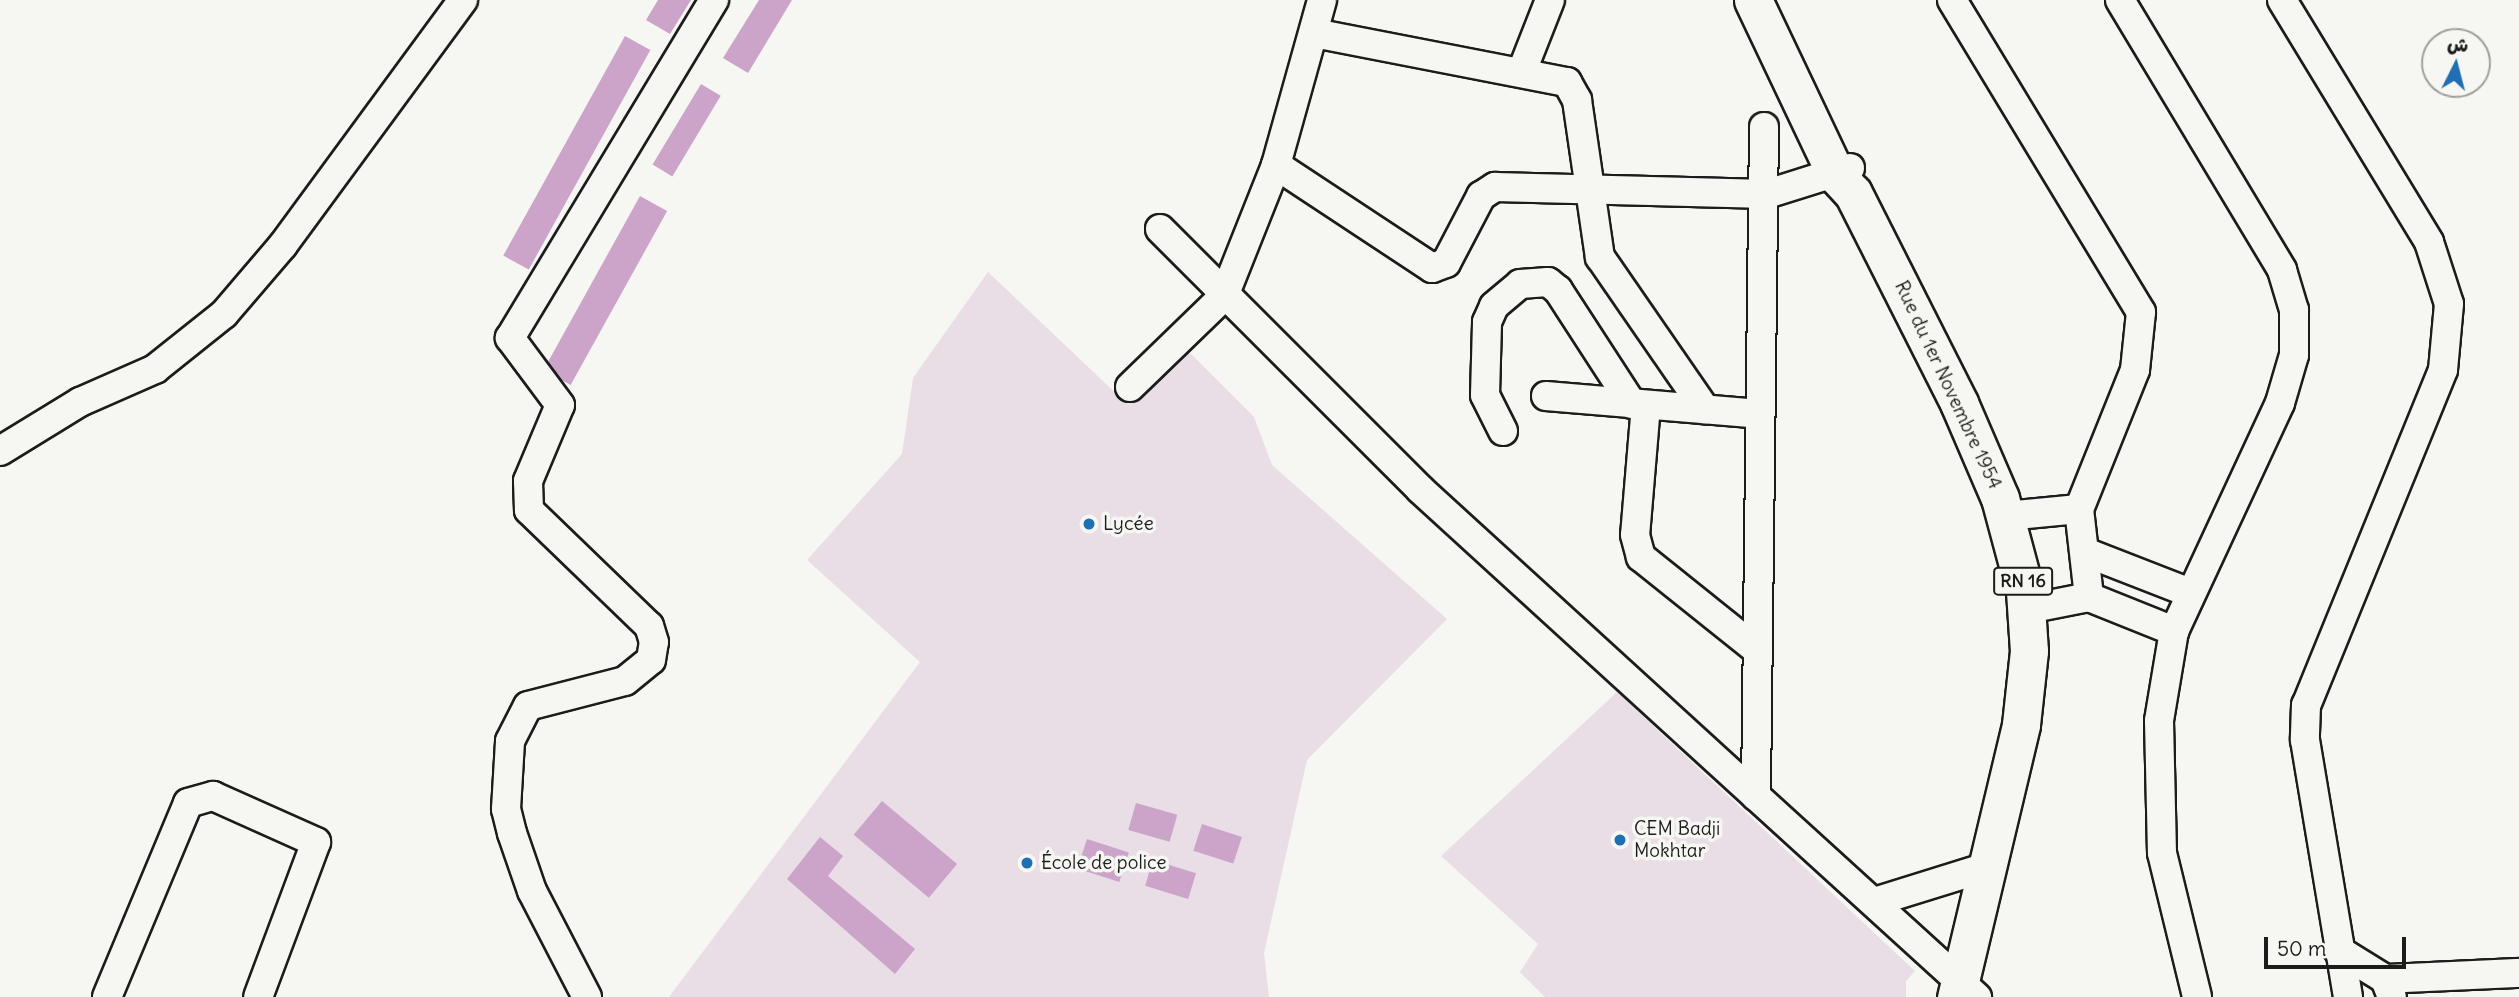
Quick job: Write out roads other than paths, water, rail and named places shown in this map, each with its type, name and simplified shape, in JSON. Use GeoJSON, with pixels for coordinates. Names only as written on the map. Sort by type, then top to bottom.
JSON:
{"type":"FeatureCollection","features":[{"type":"Feature","properties":{"kind":"main road","name":"RN 16"},"geometry":{"type":"LineString","coordinates":[[1753,0],[1847,179]]}},
{"type":"Feature","properties":{"kind":"main road","name":"RN 16"},"geometry":{"type":"LineString","coordinates":[[1774,0],[1847,179]]}},
{"type":"Feature","properties":{"kind":"main road","name":"Rue du 1er Novembre 1954"},"geometry":{"type":"LineString","coordinates":[[1847,179],[1915,307],[2006,516],[2028,609],[2021,726],[1984,868],[1964,992]]}},
{"type":"Feature","properties":{"kind":"street"},"geometry":{"type":"LineString","coordinates":[[0,451],[80,402],[155,369],[224,314],[283,245],[463,0]]}},
{"type":"Feature","properties":{"kind":"street"},"geometry":{"type":"LineString","coordinates":[[587,997],[533,891],[512,833],[510,741],[528,706],[625,681],[651,660],[654,642],[649,626],[529,510],[528,481],[560,405],[510,338],[714,0]]}},
{"type":"Feature","properties":{"kind":"street"},"geometry":{"type":"LineString","coordinates":[[1130,387],[1223,296],[1276,165],[1322,0]]}},
{"type":"Feature","properties":{"kind":"street"},"geometry":{"type":"LineString","coordinates":[[1522,71],[1550,0]]}},
{"type":"Feature","properties":{"kind":"street"},"geometry":{"type":"LineString","coordinates":[[1952,0],[2141,312],[2135,370],[2079,509],[2089,597]]}},
{"type":"Feature","properties":{"kind":"street"},"geometry":{"type":"LineString","coordinates":[[2120,0],[2282,270],[2294,310],[2294,355],[2280,403],[2174,631],[2159,721],[2158,797],[2162,853],[2197,997]]}},
{"type":"Feature","properties":{"kind":"street"},"geometry":{"type":"LineString","coordinates":[[2282,0],[2429,242],[2449,304],[2443,370],[2306,705],[2305,740],[2338,950],[2348,997]]}},
{"type":"Feature","properties":{"kind":"street"},"geometry":{"type":"LineString","coordinates":[[1314,33],[1555,77],[1574,90],[1600,257],[1705,409]]}},
{"type":"Feature","properties":{"kind":"street"},"geometry":{"type":"LineString","coordinates":[[1756,796],[1759,414],[1767,194],[1764,127]]}},
{"type":"Feature","properties":{"kind":"street"},"geometry":{"type":"LineString","coordinates":[[1276,165],[1432,268],[1446,263],[1487,190],[1588,189],[1767,194],[1847,179]]}},
{"type":"Feature","properties":{"kind":"street"},"geometry":{"type":"LineString","coordinates":[[1160,229],[1223,296],[1421,490],[1874,902],[1964,992]]}},
{"type":"Feature","properties":{"kind":"street"},"geometry":{"type":"LineString","coordinates":[[1503,431],[1485,395],[1487,322],[1494,306],[1520,284],[1548,282],[1558,290],[1639,405],[1635,535],[1641,557],[1757,650]]}},
{"type":"Feature","properties":{"kind":"street"},"geometry":{"type":"LineString","coordinates":[[1546,396],[1759,414]]}},
{"type":"Feature","properties":{"kind":"street"},"geometry":{"type":"LineString","coordinates":[[2006,516],[2079,509]]}},
{"type":"Feature","properties":{"kind":"street"},"geometry":{"type":"LineString","coordinates":[[2085,552],[2190,593]]}},
{"type":"Feature","properties":{"kind":"street"},"geometry":{"type":"LineString","coordinates":[[2028,609],[2089,597],[2174,631]]}},
{"type":"Feature","properties":{"kind":"street"},"geometry":{"type":"LineString","coordinates":[[107,997],[188,803],[213,796],[316,842],[258,997]]}},
{"type":"Feature","properties":{"kind":"street"},"geometry":{"type":"LineString","coordinates":[[1874,902],[1984,868]]}},
{"type":"Feature","properties":{"kind":"street"},"geometry":{"type":"LineString","coordinates":[[2338,950],[2388,988],[2519,972]]}},
{"type":"Feature","properties":{"kind":"place","name":"Lycée"},"geometry":{"type":"Point","coordinates":[1089,524]}},
{"type":"Feature","properties":{"kind":"place","name":"CEM Badji Mokhtar"},"geometry":{"type":"Point","coordinates":[1620,840]}},
{"type":"Feature","properties":{"kind":"place","name":"École de police"},"geometry":{"type":"Point","coordinates":[1027,863]}}]}
